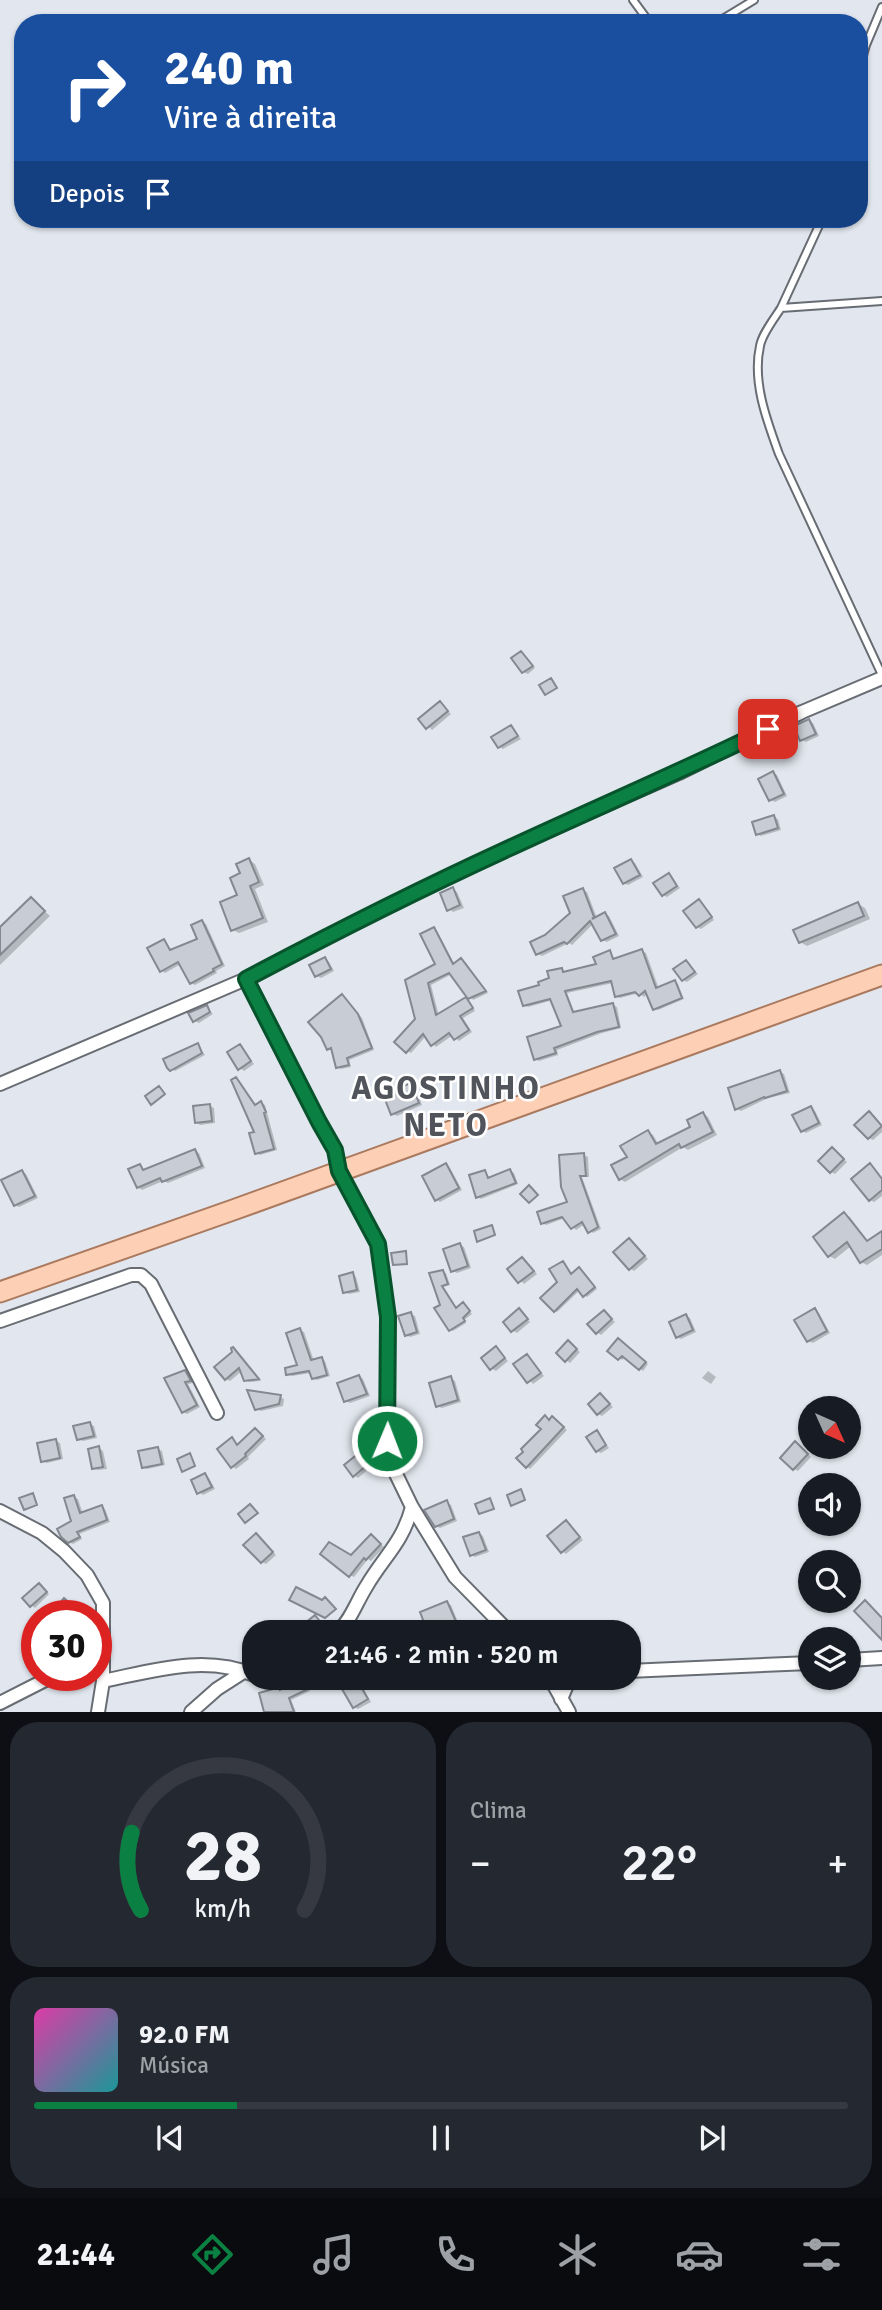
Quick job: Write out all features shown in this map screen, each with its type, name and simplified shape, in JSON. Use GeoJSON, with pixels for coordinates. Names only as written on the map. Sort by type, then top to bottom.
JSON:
{"type":"FeatureCollection","features":[{"type":"Feature","properties":{"kind":"main road"},"geometry":{"type":"LineString","coordinates":[[0,1292],[882,975]]}},
{"type":"Feature","properties":{"kind":"street"},"geometry":{"type":"LineString","coordinates":[[0,1084],[246,979],[373,913],[502,851],[679,773],[802,712],[882,677]]}},
{"type":"Feature","properties":{"kind":"street"},"geometry":{"type":"LineString","coordinates":[[246,979],[335,1150],[339,1171],[378,1244],[388,1317],[387,1441],[395,1472],[412,1507],[455,1577],[497,1620]]}},
{"type":"Feature","properties":{"kind":"street"},"geometry":{"type":"LineString","coordinates":[[0,1321],[131,1275],[141,1275],[151,1284],[217,1413]]}},
{"type":"Feature","properties":{"kind":"street"},"geometry":{"type":"LineString","coordinates":[[348,1620],[366,1586],[402,1535],[412,1507]]}},
{"type":"Feature","properties":{"kind":"street"},"geometry":{"type":"LineString","coordinates":[[0,1511],[42,1533],[64,1551],[87,1575],[101,1600]]}},
{"type":"Feature","properties":{"kind":"street"},"geometry":{"type":"LineString","coordinates":[[861,1659],[882,1658]]}},
{"type":"Feature","properties":{"kind":"street"},"geometry":{"type":"LineString","coordinates":[[112,1679],[195,1664],[242,1672]]}},
{"type":"Feature","properties":{"kind":"street"},"geometry":{"type":"LineString","coordinates":[[641,1670],[798,1664]]}},
{"type":"Feature","properties":{"kind":"street"},"geometry":{"type":"LineString","coordinates":[[191,1712],[217,1689],[242,1676]]}},
{"type":"Feature","properties":{"kind":"street"},"geometry":{"type":"LineString","coordinates":[[556,1690],[569,1712]]}},
{"type":"Feature","properties":{"kind":"street"},"geometry":{"type":"LineString","coordinates":[[561,1699],[565,1690]]}},
{"type":"Feature","properties":{"kind":"street"},"geometry":{"type":"LineString","coordinates":[[0,1703],[24,1691]]}},
{"type":"Feature","properties":{"kind":"street"},"geometry":{"type":"LineString","coordinates":[[99,1712],[102,1691]]}},
{"type":"Feature","properties":{"kind":"lane"},"geometry":{"type":"LineString","coordinates":[[633,0],[644,14]]}},
{"type":"Feature","properties":{"kind":"lane"},"geometry":{"type":"LineString","coordinates":[[731,14],[754,0]]}},
{"type":"Feature","properties":{"kind":"lane"},"geometry":{"type":"LineString","coordinates":[[868,41],[882,7]]}},
{"type":"Feature","properties":{"kind":"lane"},"geometry":{"type":"LineString","coordinates":[[818,228],[781,308],[760,345],[759,384],[766,419],[779,454],[882,677]]}},
{"type":"Feature","properties":{"kind":"lane"},"geometry":{"type":"LineString","coordinates":[[781,308],[882,302]]}},
{"type":"Feature","properties":{"kind":"building"},"geometry":{"type":"Polygon","coordinates":[[[521,651],[533,666],[522,673],[511,658],[521,651]]]}},
{"type":"Feature","properties":{"kind":"building"},"geometry":{"type":"Polygon","coordinates":[[[551,678],[557,688],[545,695],[539,685],[551,678]]]}},
{"type":"Feature","properties":{"kind":"building"},"geometry":{"type":"Polygon","coordinates":[[[440,701],[448,711],[426,729],[418,719],[440,701]]]}},
{"type":"Feature","properties":{"kind":"building"},"geometry":{"type":"Polygon","coordinates":[[[809,719],[816,734],[800,741],[794,726],[809,719]]]}},
{"type":"Feature","properties":{"kind":"building"},"geometry":{"type":"Polygon","coordinates":[[[511,725],[518,736],[498,748],[491,737],[511,725]]]}},
{"type":"Feature","properties":{"kind":"building"},"geometry":{"type":"Polygon","coordinates":[[[773,771],[784,794],[769,801],[758,779],[773,771]]]}},
{"type":"Feature","properties":{"kind":"building"},"geometry":{"type":"Polygon","coordinates":[[[774,815],[778,828],[756,835],[752,822],[774,815]]]}},
{"type":"Feature","properties":{"kind":"building"},"geometry":{"type":"Polygon","coordinates":[[[249,858],[259,882],[250,886],[263,918],[231,931],[220,902],[237,895],[230,878],[240,873],[236,864],[249,858]]]}},
{"type":"Feature","properties":{"kind":"building"},"geometry":{"type":"Polygon","coordinates":[[[631,859],[640,875],[623,884],[614,868],[631,859]]]}},
{"type":"Feature","properties":{"kind":"building"},"geometry":{"type":"Polygon","coordinates":[[[669,873],[677,886],[662,896],[653,883],[669,873]]]}},
{"type":"Feature","properties":{"kind":"building"},"geometry":{"type":"Polygon","coordinates":[[[453,887],[460,905],[447,911],[440,893],[453,887]]]}},
{"type":"Feature","properties":{"kind":"building"},"geometry":{"type":"Polygon","coordinates":[[[583,888],[594,917],[592,919],[605,912],[616,934],[601,941],[590,921],[567,944],[564,942],[536,955],[530,942],[545,935],[570,913],[563,896],[583,888]]]}},
{"type":"Feature","properties":{"kind":"building"},"geometry":{"type":"Polygon","coordinates":[[[31,897],[45,911],[0,955],[0,927],[31,897]]]}},
{"type":"Feature","properties":{"kind":"building"},"geometry":{"type":"Polygon","coordinates":[[[699,899],[712,917],[696,928],[683,911],[699,899]]]}},
{"type":"Feature","properties":{"kind":"building"},"geometry":{"type":"Polygon","coordinates":[[[858,902],[864,916],[799,943],[793,930],[858,902]]]}},
{"type":"Feature","properties":{"kind":"building"},"geometry":{"type":"Polygon","coordinates":[[[202,920],[222,964],[190,984],[178,962],[160,972],[147,948],[164,939],[170,950],[197,939],[191,925],[202,920]]]}},
{"type":"Feature","properties":{"kind":"building"},"geometry":{"type":"Polygon","coordinates":[[[434,927],[453,964],[461,958],[486,991],[468,999],[449,973],[428,983],[436,1015],[466,997],[473,1008],[460,1016],[469,1030],[454,1040],[449,1033],[431,1046],[423,1034],[406,1053],[394,1042],[415,1019],[405,980],[435,964],[420,934],[434,927]]]}},
{"type":"Feature","properties":{"kind":"building"},"geometry":{"type":"Polygon","coordinates":[[[642,949],[656,988],[675,980],[682,998],[653,1010],[645,991],[639,996],[635,992],[615,997],[611,981],[565,991],[573,1012],[613,1003],[619,1027],[554,1048],[556,1053],[534,1060],[527,1037],[561,1026],[550,999],[523,1006],[518,991],[539,985],[538,982],[549,978],[547,971],[562,968],[563,972],[596,964],[593,957],[610,950],[613,959],[642,949]]]}},
{"type":"Feature","properties":{"kind":"building"},"geometry":{"type":"Polygon","coordinates":[[[325,957],[331,969],[315,977],[309,965],[325,957]]]}},
{"type":"Feature","properties":{"kind":"building"},"geometry":{"type":"Polygon","coordinates":[[[686,960],[695,972],[682,981],[673,969],[686,960]]]}},
{"type":"Feature","properties":{"kind":"building"},"geometry":{"type":"Polygon","coordinates":[[[342,994],[358,1014],[372,1048],[347,1058],[349,1065],[336,1068],[331,1048],[327,1050],[321,1037],[308,1022],[342,994]]]}},
{"type":"Feature","properties":{"kind":"building"},"geometry":{"type":"Polygon","coordinates":[[[207,1005],[210,1012],[193,1022],[188,1013],[207,1005]]]}},
{"type":"Feature","properties":{"kind":"building"},"geometry":{"type":"Polygon","coordinates":[[[198,1043],[202,1053],[170,1071],[167,1068],[163,1059],[198,1043]]]}},
{"type":"Feature","properties":{"kind":"building"},"geometry":{"type":"Polygon","coordinates":[[[240,1044],[251,1061],[238,1070],[227,1052],[240,1044]]]}},
{"type":"Feature","properties":{"kind":"building"},"geometry":{"type":"Polygon","coordinates":[[[780,1070],[787,1091],[764,1097],[735,1110],[728,1088],[780,1070]]]}},
{"type":"Feature","properties":{"kind":"building"},"geometry":{"type":"Polygon","coordinates":[[[236,1077],[255,1105],[261,1101],[274,1149],[255,1154],[249,1133],[254,1132],[231,1080],[236,1077]]]}},
{"type":"Feature","properties":{"kind":"building"},"geometry":{"type":"Polygon","coordinates":[[[411,1083],[419,1103],[391,1115],[383,1094],[411,1083]]]}},
{"type":"Feature","properties":{"kind":"building"},"geometry":{"type":"Polygon","coordinates":[[[159,1086],[165,1094],[151,1105],[145,1096],[159,1086]]]}},
{"type":"Feature","properties":{"kind":"building"},"geometry":{"type":"Polygon","coordinates":[[[210,1104],[212,1121],[195,1123],[193,1106],[210,1104]]]}},
{"type":"Feature","properties":{"kind":"building"},"geometry":{"type":"Polygon","coordinates":[[[811,1106],[819,1123],[801,1132],[792,1115],[811,1106]]]}},
{"type":"Feature","properties":{"kind":"building"},"geometry":{"type":"Polygon","coordinates":[[[869,1111],[882,1126],[868,1139],[854,1125],[869,1111]]]}},
{"type":"Feature","properties":{"kind":"building"},"geometry":{"type":"Polygon","coordinates":[[[703,1112],[713,1132],[681,1148],[679,1144],[619,1180],[611,1165],[627,1157],[620,1146],[648,1130],[656,1144],[690,1127],[687,1120],[703,1112]]]}},
{"type":"Feature","properties":{"kind":"building"},"geometry":{"type":"Polygon","coordinates":[[[832,1147],[844,1159],[830,1173],[818,1161],[832,1147]]]}},
{"type":"Feature","properties":{"kind":"building"},"geometry":{"type":"Polygon","coordinates":[[[195,1149],[202,1166],[162,1182],[160,1178],[137,1188],[128,1169],[140,1164],[143,1170],[195,1149]]]}},
{"type":"Feature","properties":{"kind":"building"},"geometry":{"type":"Polygon","coordinates":[[[584,1153],[586,1176],[580,1176],[598,1227],[588,1233],[582,1222],[571,1229],[562,1217],[541,1224],[537,1212],[567,1202],[561,1187],[559,1155],[584,1153]]]}},
{"type":"Feature","properties":{"kind":"building"},"geometry":{"type":"Polygon","coordinates":[[[446,1163],[459,1188],[435,1201],[422,1176],[446,1163]]]}},
{"type":"Feature","properties":{"kind":"building"},"geometry":{"type":"Polygon","coordinates":[[[870,1163],[882,1179],[882,1190],[869,1201],[851,1179],[870,1163]]]}},
{"type":"Feature","properties":{"kind":"building"},"geometry":{"type":"Polygon","coordinates":[[[510,1169],[516,1183],[476,1198],[469,1175],[485,1170],[488,1178],[510,1169]]]}},
{"type":"Feature","properties":{"kind":"building"},"geometry":{"type":"Polygon","coordinates":[[[22,1170],[35,1196],[14,1206],[1,1180],[22,1170]]]}},
{"type":"Feature","properties":{"kind":"building"},"geometry":{"type":"Polygon","coordinates":[[[529,1185],[538,1195],[529,1203],[520,1194],[529,1185]]]}},
{"type":"Feature","properties":{"kind":"building"},"geometry":{"type":"Polygon","coordinates":[[[844,1212],[867,1241],[882,1231],[882,1249],[860,1263],[847,1242],[828,1257],[813,1237],[844,1212]]]}},
{"type":"Feature","properties":{"kind":"building"},"geometry":{"type":"Polygon","coordinates":[[[492,1225],[495,1235],[477,1242],[474,1231],[492,1225]]]}},
{"type":"Feature","properties":{"kind":"building"},"geometry":{"type":"Polygon","coordinates":[[[629,1238],[645,1256],[629,1270],[613,1252],[629,1238]]]}},
{"type":"Feature","properties":{"kind":"building"},"geometry":{"type":"Polygon","coordinates":[[[460,1243],[468,1266],[451,1272],[443,1249],[460,1243]]]}},
{"type":"Feature","properties":{"kind":"building"},"geometry":{"type":"Polygon","coordinates":[[[406,1251],[407,1264],[393,1265],[391,1253],[406,1251]]]}},
{"type":"Feature","properties":{"kind":"building"},"geometry":{"type":"Polygon","coordinates":[[[522,1257],[534,1271],[518,1283],[507,1269],[522,1257]]]}},
{"type":"Feature","properties":{"kind":"building"},"geometry":{"type":"Polygon","coordinates":[[[563,1261],[571,1274],[579,1267],[595,1287],[583,1297],[577,1289],[554,1312],[540,1298],[557,1282],[549,1269],[563,1261]]]}},
{"type":"Feature","properties":{"kind":"building"},"geometry":{"type":"Polygon","coordinates":[[[443,1270],[448,1284],[442,1286],[456,1308],[463,1302],[470,1311],[463,1318],[465,1321],[449,1331],[434,1308],[440,1305],[429,1273],[443,1270]]]}},
{"type":"Feature","properties":{"kind":"building"},"geometry":{"type":"Polygon","coordinates":[[[353,1272],[357,1290],[343,1293],[339,1276],[353,1272]]]}},
{"type":"Feature","properties":{"kind":"building"},"geometry":{"type":"Polygon","coordinates":[[[519,1308],[528,1319],[511,1332],[503,1322],[519,1308]]]}},
{"type":"Feature","properties":{"kind":"building"},"geometry":{"type":"Polygon","coordinates":[[[815,1308],[827,1331],[807,1342],[794,1320],[815,1308]]]}},
{"type":"Feature","properties":{"kind":"building"},"geometry":{"type":"Polygon","coordinates":[[[604,1310],[612,1319],[596,1334],[587,1324],[604,1310]]]}},
{"type":"Feature","properties":{"kind":"building"},"geometry":{"type":"Polygon","coordinates":[[[411,1312],[417,1332],[405,1336],[398,1316],[411,1312]]]}},
{"type":"Feature","properties":{"kind":"building"},"geometry":{"type":"Polygon","coordinates":[[[686,1314],[693,1330],[676,1338],[669,1322],[686,1314]]]}},
{"type":"Feature","properties":{"kind":"building"},"geometry":{"type":"Polygon","coordinates":[[[300,1328],[311,1360],[322,1357],[327,1375],[312,1379],[309,1371],[286,1375],[285,1368],[297,1365],[286,1333],[300,1328]]]}},
{"type":"Feature","properties":{"kind":"building"},"geometry":{"type":"Polygon","coordinates":[[[618,1338],[646,1362],[639,1370],[622,1356],[618,1360],[607,1351],[618,1338]]]}},
{"type":"Feature","properties":{"kind":"building"},"geometry":{"type":"Polygon","coordinates":[[[568,1340],[577,1349],[565,1362],[556,1353],[568,1340]]]}},
{"type":"Feature","properties":{"kind":"building"},"geometry":{"type":"Polygon","coordinates":[[[496,1346],[505,1358],[490,1370],[481,1358],[496,1346]]]}},
{"type":"Feature","properties":{"kind":"building"},"geometry":{"type":"Polygon","coordinates":[[[233,1347],[259,1379],[244,1381],[239,1368],[225,1380],[214,1367],[232,1352],[233,1347]]]}},
{"type":"Feature","properties":{"kind":"building"},"geometry":{"type":"Polygon","coordinates":[[[527,1354],[541,1373],[527,1383],[513,1364],[527,1354]]]}},
{"type":"Feature","properties":{"kind":"building"},"geometry":{"type":"Polygon","coordinates":[[[185,1370],[191,1381],[185,1382],[197,1405],[182,1413],[164,1378],[185,1370]]]}},
{"type":"Feature","properties":{"kind":"building"},"geometry":{"type":"Polygon","coordinates":[[[359,1375],[367,1394],[344,1402],[337,1383],[359,1375]]]}},
{"type":"Feature","properties":{"kind":"building"},"geometry":{"type":"Polygon","coordinates":[[[451,1376],[458,1400],[436,1407],[429,1383],[451,1376]]]}},
{"type":"Feature","properties":{"kind":"building"},"geometry":{"type":"Polygon","coordinates":[[[247,1390],[281,1395],[279,1404],[255,1410],[247,1390]]]}},
{"type":"Feature","properties":{"kind":"building"},"geometry":{"type":"Polygon","coordinates":[[[600,1393],[610,1404],[597,1415],[588,1404],[600,1393]]]}},
{"type":"Feature","properties":{"kind":"building"},"geometry":{"type":"Polygon","coordinates":[[[545,1415],[549,1420],[552,1416],[564,1427],[526,1468],[516,1458],[541,1429],[536,1425],[545,1415]]]}},
{"type":"Feature","properties":{"kind":"building"},"geometry":{"type":"Polygon","coordinates":[[[90,1422],[94,1436],[77,1440],[73,1426],[90,1422]]]}},
{"type":"Feature","properties":{"kind":"building"},"geometry":{"type":"Polygon","coordinates":[[[255,1428],[263,1436],[246,1456],[231,1468],[217,1449],[232,1437],[237,1445],[255,1428]]]}},
{"type":"Feature","properties":{"kind":"building"},"geometry":{"type":"Polygon","coordinates":[[[597,1430],[606,1445],[596,1452],[586,1437],[597,1430]]]}},
{"type":"Feature","properties":{"kind":"building"},"geometry":{"type":"Polygon","coordinates":[[[56,1439],[60,1458],[41,1462],[37,1443],[56,1439]]]}},
{"type":"Feature","properties":{"kind":"building"},"geometry":{"type":"Polygon","coordinates":[[[795,1441],[798,1444],[798,1460],[802,1460],[793,1470],[780,1458],[795,1441]]]}},
{"type":"Feature","properties":{"kind":"building"},"geometry":{"type":"Polygon","coordinates":[[[99,1446],[103,1467],[92,1469],[88,1449],[99,1446]]]}},
{"type":"Feature","properties":{"kind":"building"},"geometry":{"type":"Polygon","coordinates":[[[158,1447],[162,1464],[142,1468],[138,1451],[158,1447]]]}},
{"type":"Feature","properties":{"kind":"building"},"geometry":{"type":"Polygon","coordinates":[[[190,1453],[195,1466],[182,1472],[177,1459],[190,1453]]]}},
{"type":"Feature","properties":{"kind":"building"},"geometry":{"type":"Polygon","coordinates":[[[359,1453],[368,1464],[353,1477],[344,1465],[359,1453]]]}},
{"type":"Feature","properties":{"kind":"building"},"geometry":{"type":"Polygon","coordinates":[[[205,1473],[212,1487],[197,1494],[191,1480],[205,1473]]]}},
{"type":"Feature","properties":{"kind":"building"},"geometry":{"type":"Polygon","coordinates":[[[521,1489],[525,1500],[511,1506],[507,1495],[521,1489]]]}},
{"type":"Feature","properties":{"kind":"building"},"geometry":{"type":"Polygon","coordinates":[[[33,1493],[37,1505],[24,1510],[19,1498],[33,1493]]]}},
{"type":"Feature","properties":{"kind":"building"},"geometry":{"type":"Polygon","coordinates":[[[74,1495],[80,1513],[102,1505],[107,1520],[77,1532],[80,1537],[68,1543],[57,1529],[71,1521],[64,1498],[74,1495]]]}},
{"type":"Feature","properties":{"kind":"building"},"geometry":{"type":"Polygon","coordinates":[[[490,1498],[494,1509],[479,1514],[475,1504],[490,1498]]]}},
{"type":"Feature","properties":{"kind":"building"},"geometry":{"type":"Polygon","coordinates":[[[447,1500],[454,1519],[435,1527],[424,1510],[447,1500]]]}},
{"type":"Feature","properties":{"kind":"building"},"geometry":{"type":"Polygon","coordinates":[[[250,1504],[258,1513],[245,1523],[238,1514],[250,1504]]]}},
{"type":"Feature","properties":{"kind":"building"},"geometry":{"type":"Polygon","coordinates":[[[566,1520],[580,1537],[561,1553],[547,1536],[566,1520]]]}},
{"type":"Feature","properties":{"kind":"building"},"geometry":{"type":"Polygon","coordinates":[[[479,1532],[486,1550],[470,1556],[463,1537],[479,1532]]]}},
{"type":"Feature","properties":{"kind":"building"},"geometry":{"type":"Polygon","coordinates":[[[256,1533],[273,1552],[261,1563],[243,1545],[256,1533]]]}},
{"type":"Feature","properties":{"kind":"building"},"geometry":{"type":"Polygon","coordinates":[[[371,1534],[381,1544],[366,1560],[364,1558],[349,1577],[320,1554],[329,1542],[351,1555],[371,1534]]]}},
{"type":"Feature","properties":{"kind":"building"},"geometry":{"type":"Polygon","coordinates":[[[39,1583],[47,1592],[38,1600],[22,1598],[39,1583]]]}},
{"type":"Feature","properties":{"kind":"building"},"geometry":{"type":"Polygon","coordinates":[[[296,1587],[322,1600],[325,1597],[336,1609],[325,1618],[289,1600],[296,1587]]]}},
{"type":"Feature","properties":{"kind":"building"},"geometry":{"type":"Polygon","coordinates":[[[865,1600],[882,1618],[882,1640],[856,1613],[861,1613],[861,1604],[865,1600]]]}},
{"type":"Feature","properties":{"kind":"building"},"geometry":{"type":"Polygon","coordinates":[[[447,1601],[455,1620],[423,1620],[420,1612],[447,1601]]]}},
{"type":"Feature","properties":{"kind":"building"},"geometry":{"type":"Polygon","coordinates":[[[270,1690],[306,1690],[289,1698],[294,1712],[264,1712],[259,1693],[270,1690]]]}},
{"type":"Feature","properties":{"kind":"building"},"geometry":{"type":"Polygon","coordinates":[[[343,1690],[363,1690],[368,1699],[353,1708],[343,1690]]]}},
{"type":"Feature","properties":{"kind":"district","name":"AGOSTINHO NETO"},"geometry":{"type":"Point","coordinates":[446,1106]}},
{"type":"Feature","properties":{"kind":"route"},"geometry":{"type":"LineString","coordinates":[[387,1441],[388,1317],[378,1244],[339,1171],[335,1150],[246,979],[373,913],[502,851],[679,773],[768,729]]}}]}
